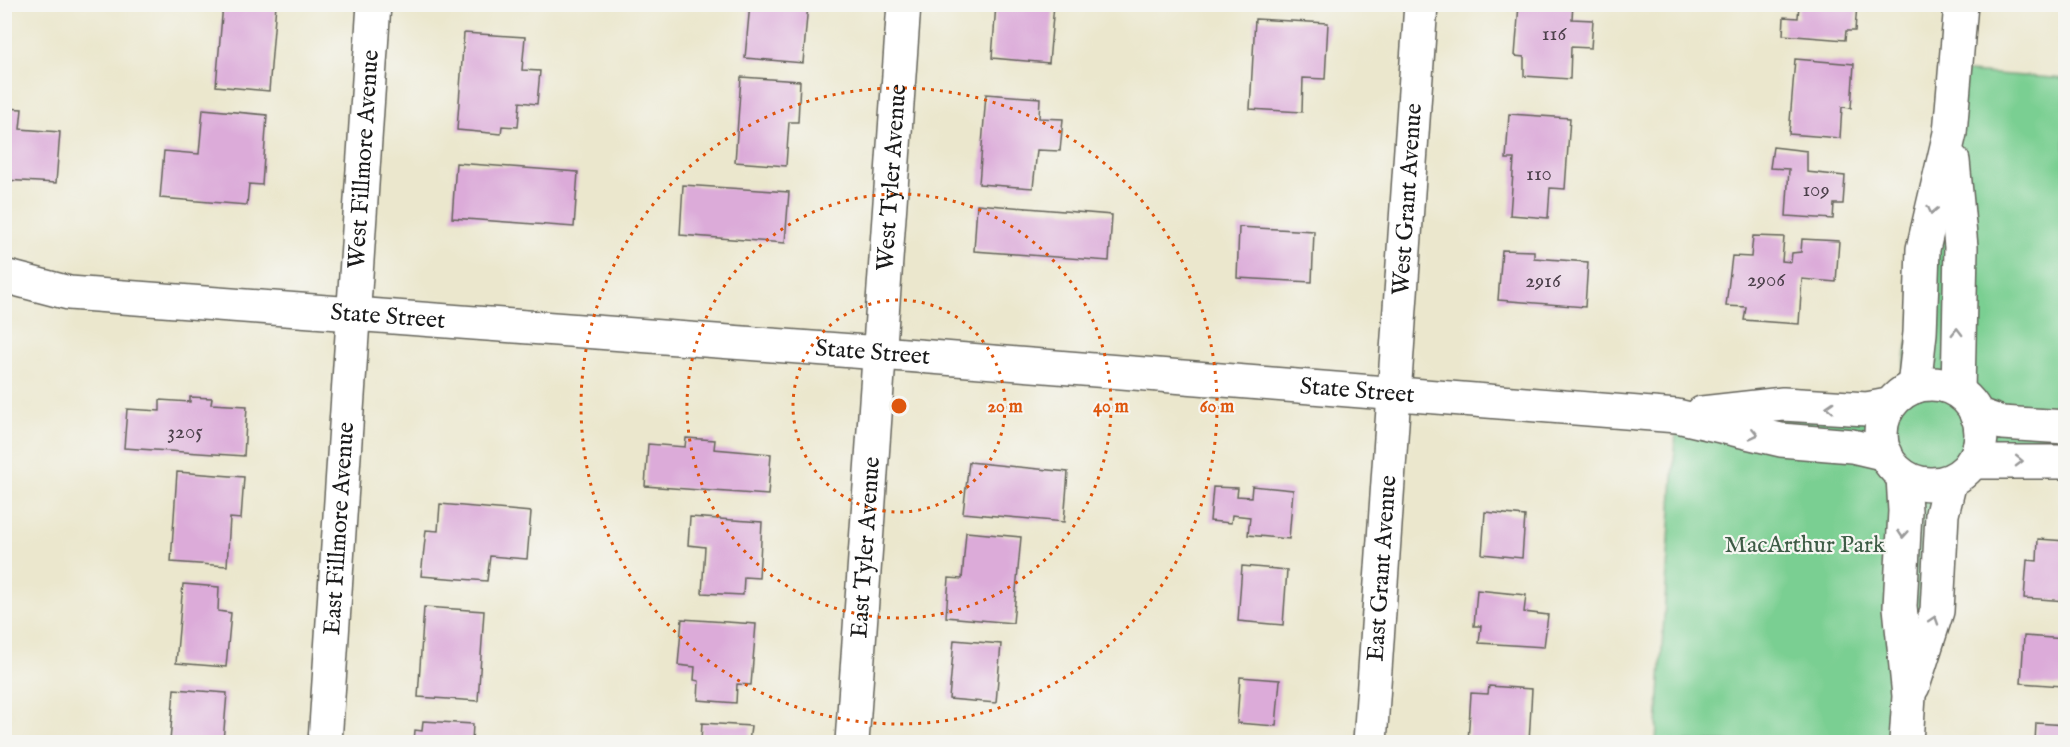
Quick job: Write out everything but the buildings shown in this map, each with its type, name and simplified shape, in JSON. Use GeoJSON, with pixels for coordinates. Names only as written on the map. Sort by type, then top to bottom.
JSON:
{"type":"FeatureCollection","features":[{"type":"Feature","properties":{"kind":"street","name":"West Fillmore Avenue"},"geometry":{"type":"LineString","coordinates":[[352,314],[374,4]]}},
{"type":"Feature","properties":{"kind":"street","name":"West Tyler Avenue"},"geometry":{"type":"LineString","coordinates":[[879,353],[904,4]]}},
{"type":"Feature","properties":{"kind":"street","name":"West Grant Avenue"},"geometry":{"type":"LineString","coordinates":[[1394,394],[1421,4]]}},
{"type":"Feature","properties":{"kind":"street"},"geometry":{"type":"LineString","coordinates":[[1906,742],[1909,696],[1900,607],[1905,512],[1894,465],[1881,437],[1901,396],[1920,333],[1923,249],[1950,133],[1961,4]]}},
{"type":"Feature","properties":{"kind":"street"},"geometry":{"type":"LineString","coordinates":[[1909,696],[1937,611],[1942,514],[1961,472],[1979,448],[1980,430],[1967,402],[1961,247],[1950,133]]}},
{"type":"Feature","properties":{"kind":"street","name":"State Street"},"geometry":{"type":"LineString","coordinates":[[4,276],[69,293]]}},
{"type":"Feature","properties":{"kind":"street","name":"State Street"},"geometry":{"type":"LineString","coordinates":[[4,300],[69,293],[879,353],[1677,416],[1781,440],[1852,446],[1894,465]]}},
{"type":"Feature","properties":{"kind":"street","name":"East Fillmore Avenue"},"geometry":{"type":"LineString","coordinates":[[324,742],[352,314]]}},
{"type":"Feature","properties":{"kind":"street","name":"East Tyler Avenue"},"geometry":{"type":"LineString","coordinates":[[852,742],[879,353]]}},
{"type":"Feature","properties":{"kind":"street"},"geometry":{"type":"LineString","coordinates":[[1901,396],[1928,384],[1967,402],[2002,423],[2066,428]]}},
{"type":"Feature","properties":{"kind":"street","name":"East Grant Avenue"},"geometry":{"type":"LineString","coordinates":[[1370,742],[1394,394]]}},
{"type":"Feature","properties":{"kind":"street","name":"State Street"},"geometry":{"type":"LineString","coordinates":[[1677,416],[1783,404],[1867,409],[1901,396]]}},
{"type":"Feature","properties":{"kind":"street"},"geometry":{"type":"LineString","coordinates":[[1894,465],[1920,482],[1961,472],[2066,462]]}},
{"type":"Feature","properties":{"kind":"green space","name":"MacArthur Park"},"geometry":{"type":"Polygon","coordinates":[[[1955,71],[2065,79],[2065,462],[1963,473],[1906,742],[1656,742],[1677,416],[1899,394],[1955,71]]]}}]}
